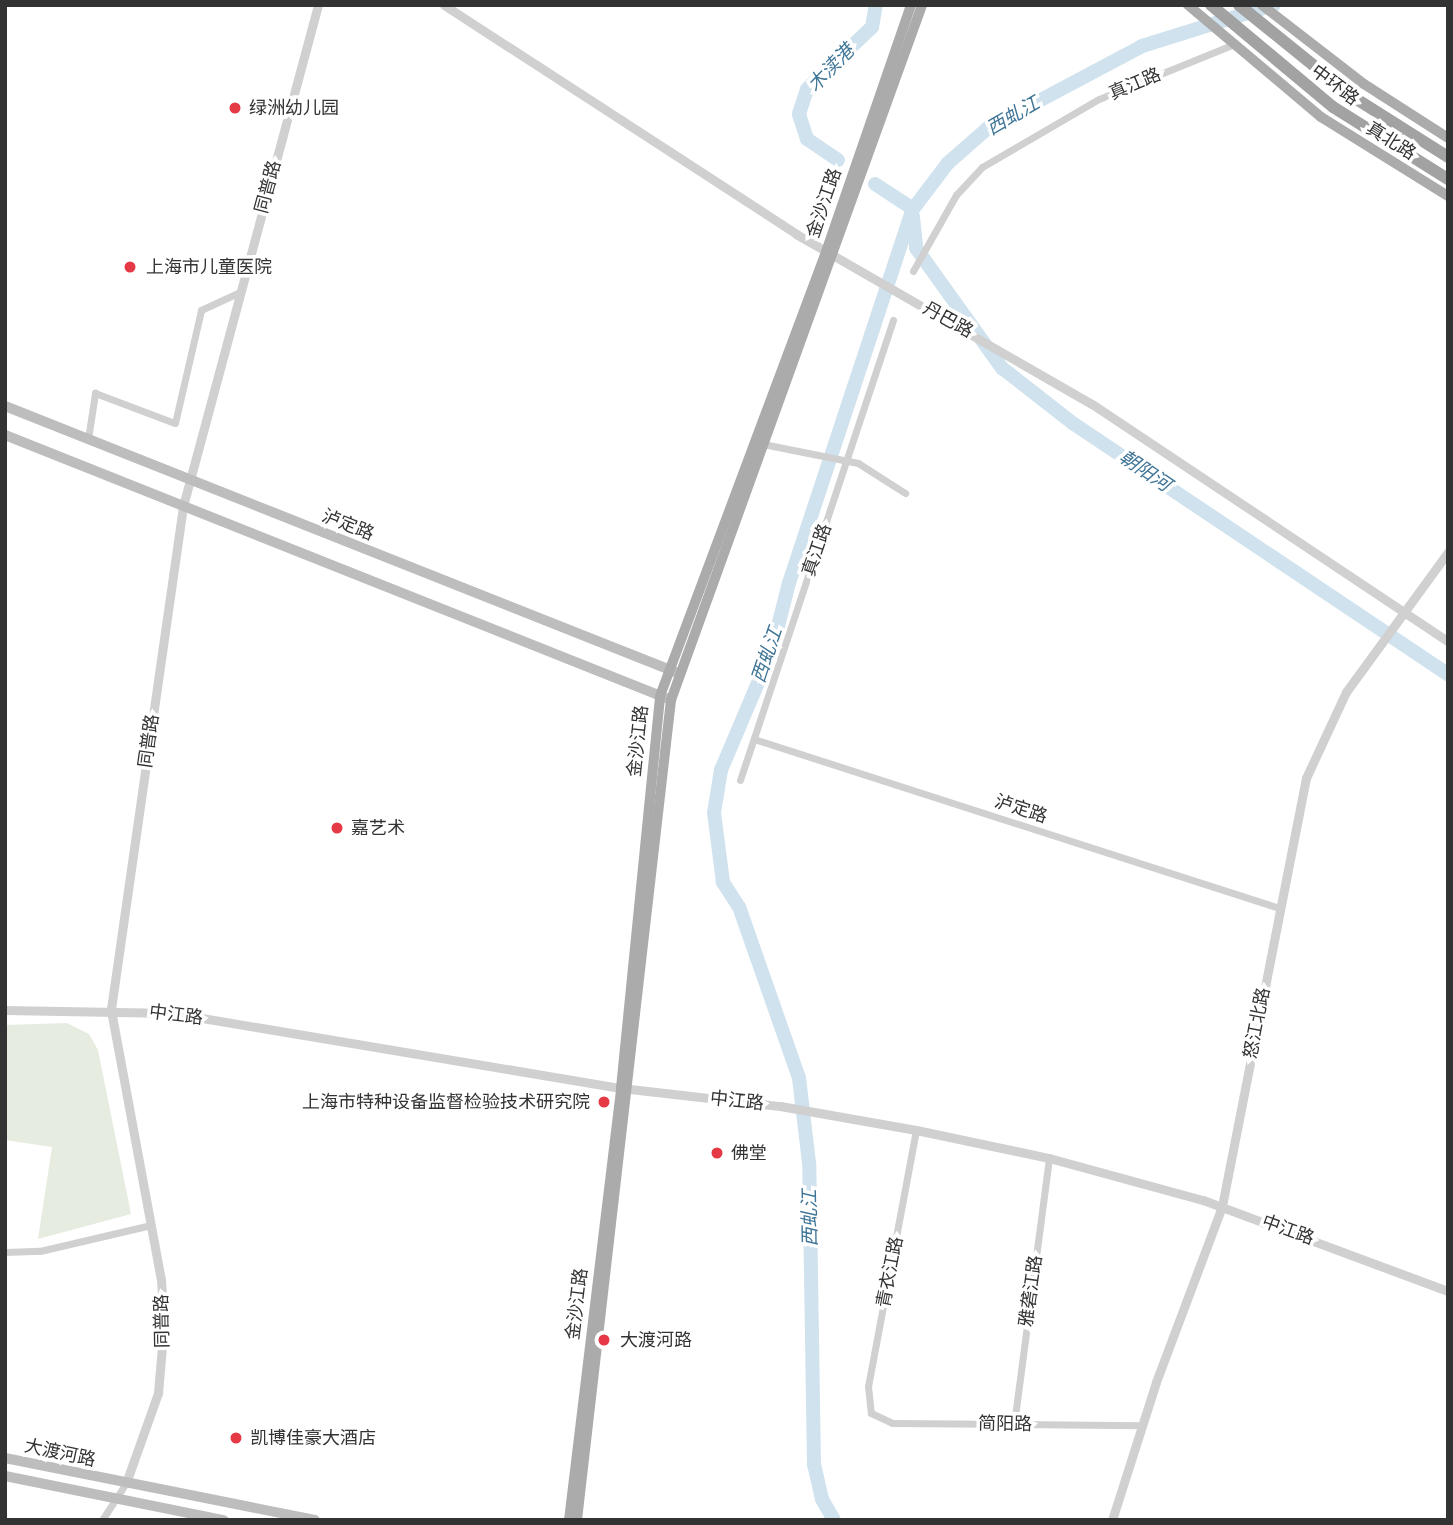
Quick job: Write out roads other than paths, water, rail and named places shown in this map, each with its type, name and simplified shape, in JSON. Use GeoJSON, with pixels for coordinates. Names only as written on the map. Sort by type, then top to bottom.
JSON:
{"type":"FeatureCollection","features":[{"type":"Feature","properties":{"kind":"highway","name":"中环路"},"geometry":{"type":"LineString","coordinates":[[1239,5],[1350,95],[1448,157]]}},
{"type":"Feature","properties":{"kind":"highway","name":"中环路"},"geometry":{"type":"LineString","coordinates":[[1212,6],[1234,28],[1333,107],[1448,179]]}},
{"type":"Feature","properties":{"kind":"main road","name":"金沙江路"},"geometry":{"type":"LineString","coordinates":[[577,1520],[671,700],[678,673],[763,444],[829,253],[911,5]]}},
{"type":"Feature","properties":{"kind":"main road","name":"金沙江路"},"geometry":{"type":"LineString","coordinates":[[569,1520],[625,1089],[660,696],[667,669],[922,5]]}},
{"type":"Feature","properties":{"kind":"main road","name":"真北路"},"geometry":{"type":"LineString","coordinates":[[1262,5],[1364,85],[1448,138]]}},
{"type":"Feature","properties":{"kind":"main road","name":"真北路"},"geometry":{"type":"LineString","coordinates":[[1192,8],[1232,46],[1321,117],[1448,196]]}},
{"type":"Feature","properties":{"kind":"main road","name":"泸定路"},"geometry":{"type":"LineString","coordinates":[[5,406],[678,673]]}},
{"type":"Feature","properties":{"kind":"main road"},"geometry":{"type":"LineString","coordinates":[[5,435],[671,700]]}},
{"type":"Feature","properties":{"kind":"main road","name":"大渡河路"},"geometry":{"type":"LineString","coordinates":[[5,1458],[315,1520]]}},
{"type":"Feature","properties":{"kind":"main road","name":"大渡河路"},"geometry":{"type":"LineString","coordinates":[[5,1476],[224,1520]]}},
{"type":"Feature","properties":{"kind":"street","name":"同普路"},"geometry":{"type":"LineString","coordinates":[[126,1483],[158,1393],[163,1348],[161,1280],[111,1009],[183,506],[318,5]]}},
{"type":"Feature","properties":{"kind":"street","name":"丹巴路"},"geometry":{"type":"LineString","coordinates":[[444,5],[829,253],[1025,363],[1448,641]]}},
{"type":"Feature","properties":{"kind":"street","name":"真江路"},"geometry":{"type":"LineString","coordinates":[[913,271],[963,185],[990,161],[1099,99],[1232,46]]}},
{"type":"Feature","properties":{"kind":"street"},"geometry":{"type":"LineString","coordinates":[[88,439],[95,394],[175,423],[201,310],[240,292]]}},
{"type":"Feature","properties":{"kind":"street","name":"真江路"},"geometry":{"type":"LineString","coordinates":[[740,780],[893,320]]}},
{"type":"Feature","properties":{"kind":"street"},"geometry":{"type":"LineString","coordinates":[[763,444],[846,460],[905,493]]}},
{"type":"Feature","properties":{"kind":"street","name":"怒江北路"},"geometry":{"type":"LineString","coordinates":[[1112,1520],[1141,1425],[1222,1206],[1298,811],[1317,747],[1346,692],[1448,552]]}},
{"type":"Feature","properties":{"kind":"street","name":"泸定路"},"geometry":{"type":"LineString","coordinates":[[754,739],[1279,908]]}},
{"type":"Feature","properties":{"kind":"street","name":"中江路"},"geometry":{"type":"LineString","coordinates":[[5,1010],[111,1009],[222,1020],[625,1089],[779,1106],[916,1130],[1049,1158],[1222,1206],[1448,1291]]}},
{"type":"Feature","properties":{"kind":"street","name":"青衣江路"},"geometry":{"type":"LineString","coordinates":[[871,1413],[868,1386],[916,1130]]}},
{"type":"Feature","properties":{"kind":"street","name":"雅砻江路"},"geometry":{"type":"LineString","coordinates":[[1014,1424],[1049,1158]]}},
{"type":"Feature","properties":{"kind":"street"},"geometry":{"type":"LineString","coordinates":[[5,1252],[40,1251],[151,1225]]}},
{"type":"Feature","properties":{"kind":"street","name":"简阳路"},"geometry":{"type":"LineString","coordinates":[[871,1413],[892,1423],[1141,1425]]}},
{"type":"Feature","properties":{"kind":"street"},"geometry":{"type":"LineString","coordinates":[[102,1520],[126,1483]]}},
{"type":"Feature","properties":{"kind":"waterway","name":"木渎港"},"geometry":{"type":"LineString","coordinates":[[838,160],[807,139],[799,114],[807,89],[872,27],[876,5]]}},
{"type":"Feature","properties":{"kind":"waterway","name":"西虬江"},"geometry":{"type":"LineString","coordinates":[[834,1520],[822,1499],[814,1465],[809,1163],[799,1078],[739,907],[723,882],[714,813],[721,770],[772,650],[789,583],[913,209],[948,163],[988,128],[1142,46],[1274,5]]}},
{"type":"Feature","properties":{"kind":"waterway","name":"木渎港"},"geometry":{"type":"LineString","coordinates":[[875,184],[913,209]]}},
{"type":"Feature","properties":{"kind":"waterway","name":"朝阳河"},"geometry":{"type":"LineString","coordinates":[[913,217],[916,248],[1002,368],[1074,424],[1448,674]]}},
{"type":"Feature","properties":{"kind":"place","name":"绿洲幼儿园"},"geometry":{"type":"Point","coordinates":[235,108]}},
{"type":"Feature","properties":{"kind":"place","name":"上海市儿童医院"},"geometry":{"type":"Point","coordinates":[130,267]}},
{"type":"Feature","properties":{"kind":"place","name":"嘉艺术"},"geometry":{"type":"Point","coordinates":[337,828]}},
{"type":"Feature","properties":{"kind":"place","name":"上海市特种设备监督检验技术研究院"},"geometry":{"type":"Point","coordinates":[604,1102]}},
{"type":"Feature","properties":{"kind":"place","name":"佛堂"},"geometry":{"type":"Point","coordinates":[717,1153]}},
{"type":"Feature","properties":{"kind":"place","name":"大渡河路"},"geometry":{"type":"Point","coordinates":[604,1340]}},
{"type":"Feature","properties":{"kind":"place","name":"凯博佳豪大酒店"},"geometry":{"type":"Point","coordinates":[236,1438]}}]}
